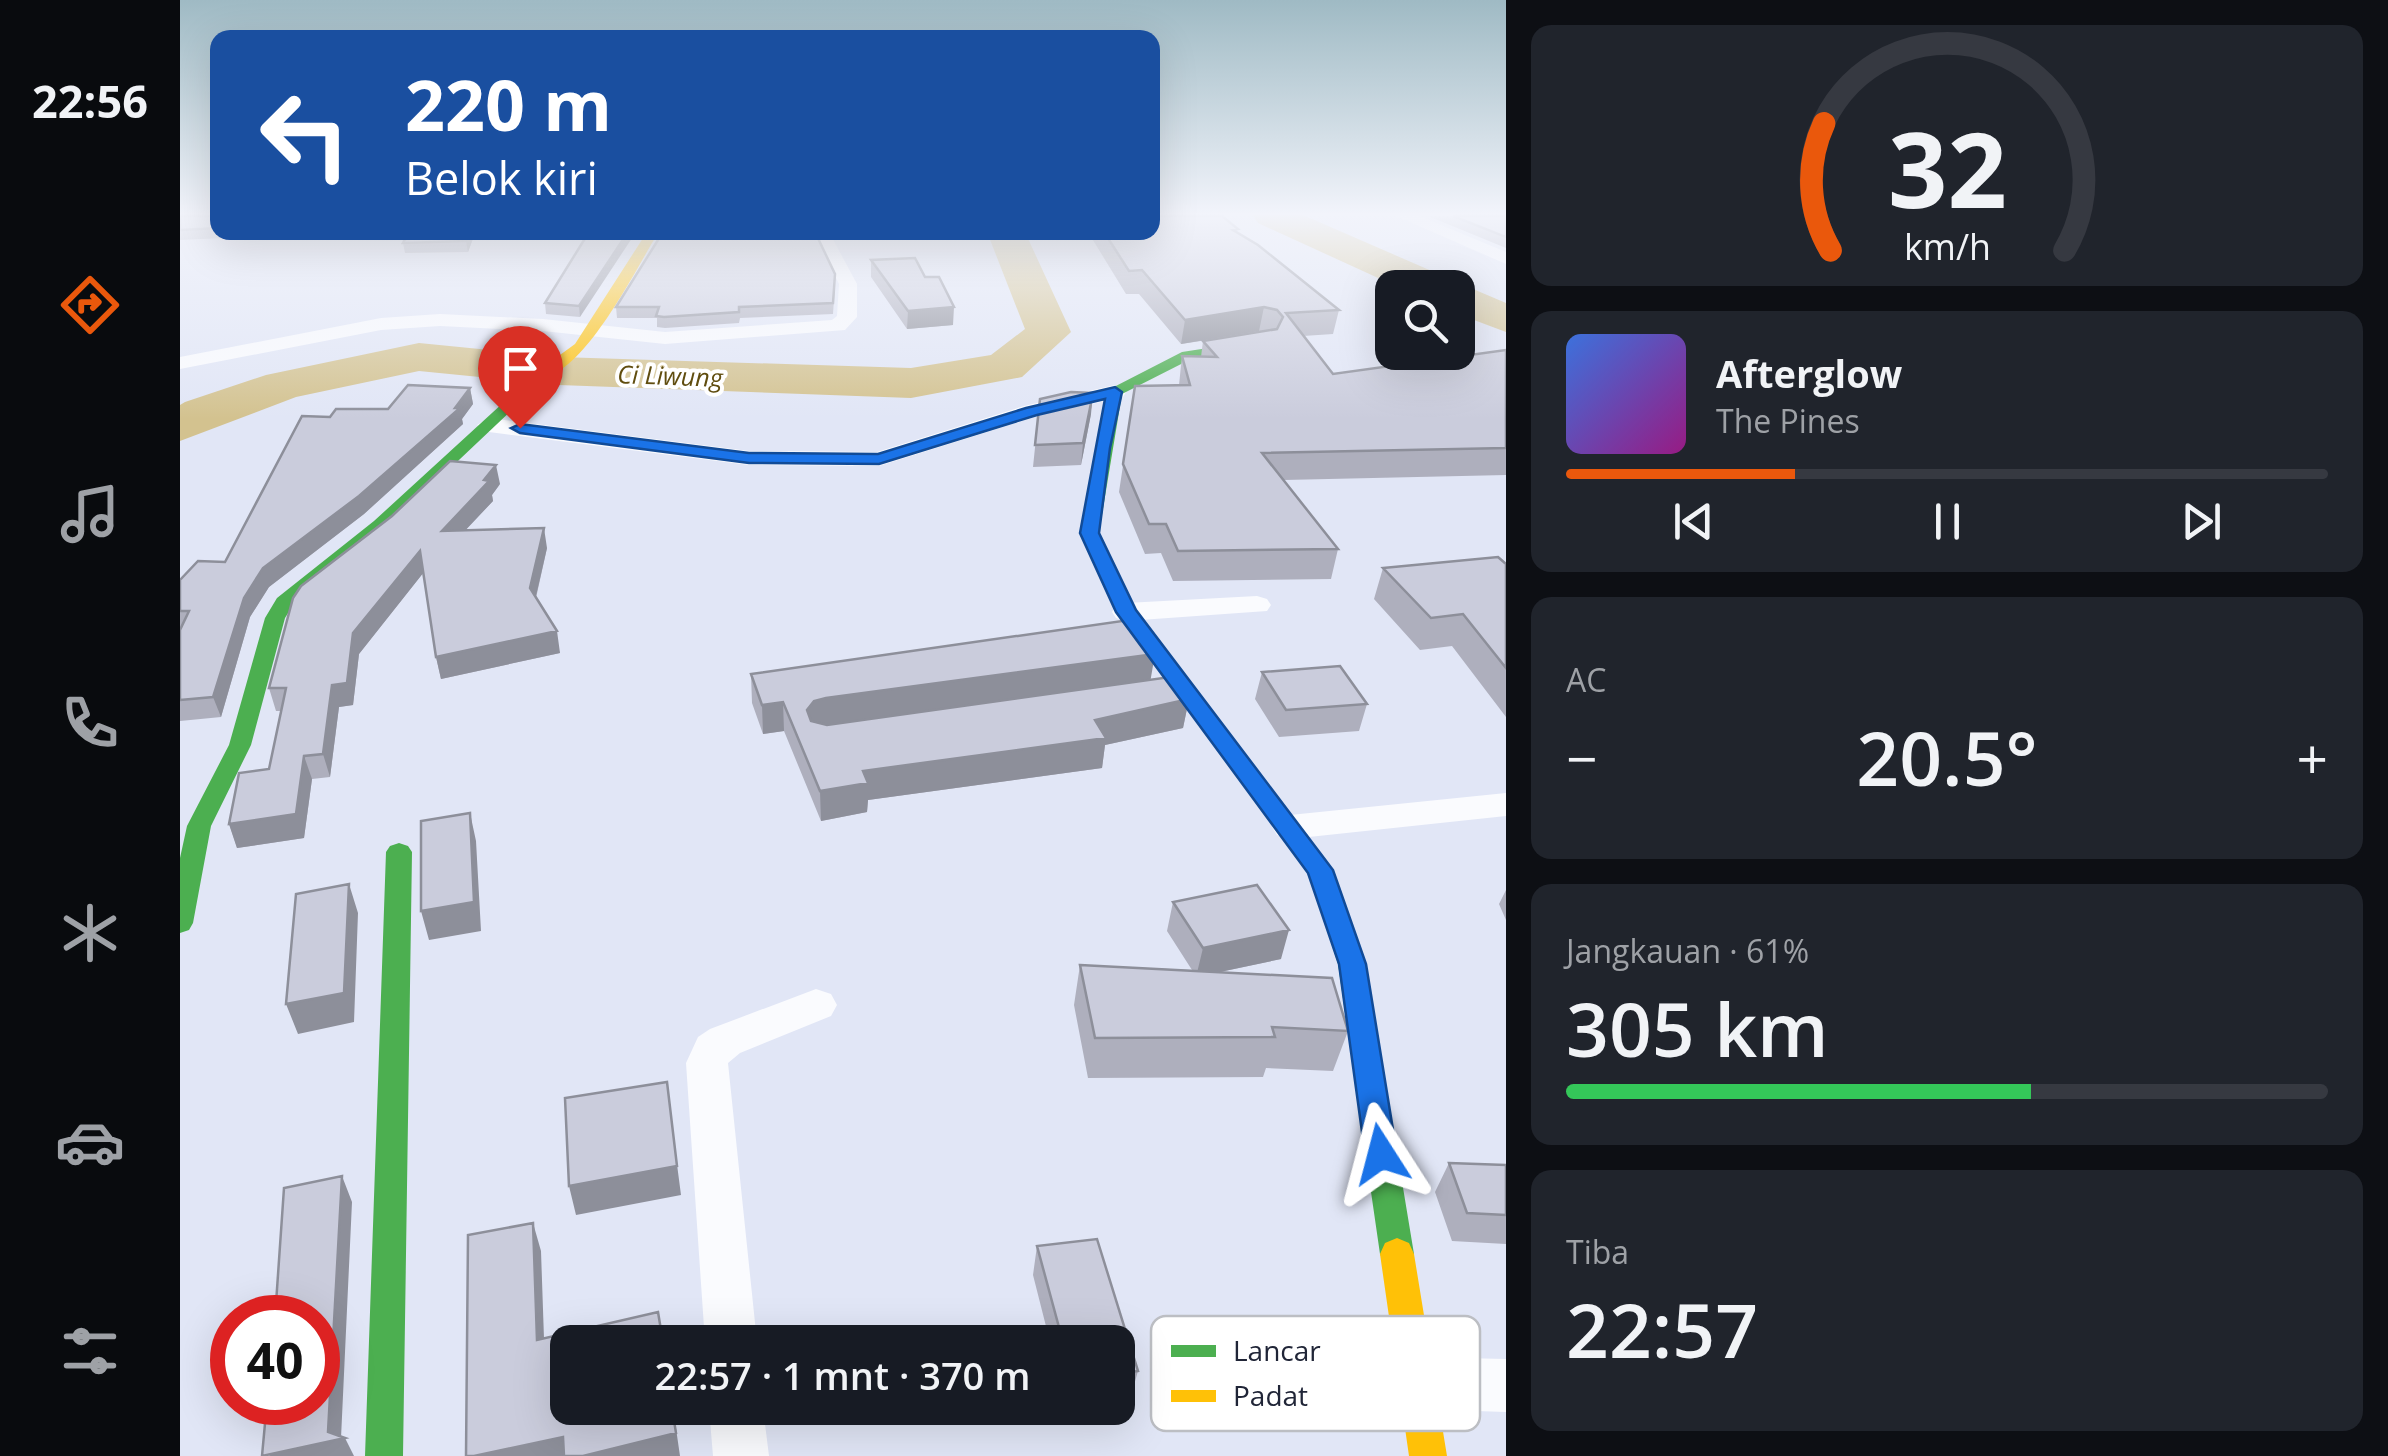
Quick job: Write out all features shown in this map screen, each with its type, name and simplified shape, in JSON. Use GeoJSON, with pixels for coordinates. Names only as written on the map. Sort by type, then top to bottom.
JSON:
{"type":"FeatureCollection","features":[{"type":"Feature","properties":{"kind":"street"},"geometry":{"type":"LineString","coordinates":[[180,923],[200,826],[215,788],[240,745],[275,618],[287,598],[380,525],[539,377],[580,346],[622,283]]}},
{"type":"Feature","properties":{"kind":"street"},"geometry":{"type":"LineString","coordinates":[[180,363],[405,322],[454,320],[666,338],[783,332],[843,324],[847,318],[847,283]]}},
{"type":"Feature","properties":{"kind":"street"},"geometry":{"type":"LineString","coordinates":[[490,425],[749,458],[879,459],[1032,411],[1115,392],[1188,355],[1260,344]]}},
{"type":"Feature","properties":{"kind":"street"},"geometry":{"type":"LineString","coordinates":[[1115,392],[1102,448],[1090,533],[1126,612],[1189,690],[1320,870],[1352,964],[1406,1316]]}},
{"type":"Feature","properties":{"kind":"street"},"geometry":{"type":"LineString","coordinates":[[1126,612],[1257,604]]}},
{"type":"Feature","properties":{"kind":"street"},"geometry":{"type":"LineString","coordinates":[[1150,696],[1189,690]]}},
{"type":"Feature","properties":{"kind":"street"},"geometry":{"type":"LineString","coordinates":[[1290,828],[1506,804]]}},
{"type":"Feature","properties":{"kind":"street"},"geometry":{"type":"LineString","coordinates":[[384,1456],[400,852]]}},
{"type":"Feature","properties":{"kind":"street"},"geometry":{"type":"LineString","coordinates":[[730,1325],[707,1063],[714,1049],[725,1041],[816,1005]]}},
{"type":"Feature","properties":{"kind":"street"},"geometry":{"type":"LineString","coordinates":[[1480,1385],[1506,1386]]}},
{"type":"Feature","properties":{"kind":"street"},"geometry":{"type":"LineString","coordinates":[[737,1425],[740,1456]]}},
{"type":"Feature","properties":{"kind":"street"},"geometry":{"type":"LineString","coordinates":[[1424,1431],[1428,1456]]}},
{"type":"Feature","properties":{"kind":"building"},"geometry":{"type":"Polygon","coordinates":[[[557,283],[594,283],[579,306],[545,303],[557,283]]]}},
{"type":"Feature","properties":{"kind":"building"},"geometry":{"type":"Polygon","coordinates":[[[631,283],[834,283],[833,303],[739,307],[739,312],[664,317],[656,316],[659,307],[616,307],[631,283]]]}},
{"type":"Feature","properties":{"kind":"building"},"geometry":{"type":"Polygon","coordinates":[[[888,283],[942,283],[954,307],[908,311],[888,283]]]}},
{"type":"Feature","properties":{"kind":"building"},"geometry":{"type":"Polygon","coordinates":[[[1153,283],[1305,283],[1339,310],[1286,313],[1333,374],[1375,368],[1475,370],[1475,354],[1506,350],[1506,448],[1262,453],[1338,549],[1178,551],[1166,524],[1149,524],[1123,464],[1135,386],[1190,385],[1182,356],[1217,357],[1203,341],[1277,329],[1283,317],[1277,310],[1264,307],[1185,320],[1153,283]]]}},
{"type":"Feature","properties":{"kind":"building"},"geometry":{"type":"Polygon","coordinates":[[[408,385],[470,388],[455,408],[460,408],[359,496],[263,568],[244,598],[213,697],[180,700],[180,630],[189,611],[180,611],[180,580],[198,561],[225,562],[302,416],[330,417],[336,409],[388,409],[408,385]]]}},
{"type":"Feature","properties":{"kind":"building"},"geometry":{"type":"Polygon","coordinates":[[[1071,392],[1093,393],[1083,443],[1035,445],[1040,399],[1071,392]]]}},
{"type":"Feature","properties":{"kind":"building"},"geometry":{"type":"Polygon","coordinates":[[[450,461],[496,465],[484,480],[489,481],[442,531],[544,528],[530,588],[557,631],[436,657],[420,551],[353,633],[347,683],[332,685],[323,754],[304,756],[296,814],[229,824],[239,773],[269,769],[286,688],[269,688],[293,598],[301,586],[392,516],[450,461]]]}},
{"type":"Feature","properties":{"kind":"building"},"geometry":{"type":"Polygon","coordinates":[[[1498,557],[1506,564],[1506,668],[1463,614],[1431,618],[1383,568],[1498,557]]]}},
{"type":"Feature","properties":{"kind":"building"},"geometry":{"type":"Polygon","coordinates":[[[1129,620],[1155,654],[826,698],[814,701],[807,710],[811,721],[827,725],[1170,677],[1189,699],[1095,720],[1106,738],[863,771],[868,783],[820,791],[783,702],[762,705],[751,674],[1129,620]]]}},
{"type":"Feature","properties":{"kind":"building"},"geometry":{"type":"Polygon","coordinates":[[[1340,666],[1367,704],[1286,710],[1262,672],[1340,666]]]}},
{"type":"Feature","properties":{"kind":"building"},"geometry":{"type":"Polygon","coordinates":[[[470,813],[474,902],[421,911],[421,821],[470,813]]]}},
{"type":"Feature","properties":{"kind":"building"},"geometry":{"type":"Polygon","coordinates":[[[349,884],[344,993],[286,1004],[296,894],[349,884]]]}},
{"type":"Feature","properties":{"kind":"building"},"geometry":{"type":"Polygon","coordinates":[[[1257,885],[1289,930],[1203,948],[1173,902],[1257,885]]]}},
{"type":"Feature","properties":{"kind":"building"},"geometry":{"type":"Polygon","coordinates":[[[1080,965],[1332,978],[1348,1031],[1272,1027],[1275,1037],[1095,1038],[1080,965]]]}},
{"type":"Feature","properties":{"kind":"building"},"geometry":{"type":"Polygon","coordinates":[[[667,1082],[677,1166],[569,1186],[565,1098],[667,1082]]]}},
{"type":"Feature","properties":{"kind":"building"},"geometry":{"type":"Polygon","coordinates":[[[1449,1163],[1506,1165],[1506,1215],[1467,1213],[1449,1163]]]}},
{"type":"Feature","properties":{"kind":"building"},"geometry":{"type":"Polygon","coordinates":[[[342,1176],[335,1295],[277,1295],[284,1188],[342,1176]]]}},
{"type":"Feature","properties":{"kind":"building"},"geometry":{"type":"Polygon","coordinates":[[[533,1223],[537,1340],[550,1337],[550,1425],[675,1425],[676,1433],[583,1456],[564,1456],[563,1437],[466,1456],[468,1235],[533,1223]]]}},
{"type":"Feature","properties":{"kind":"building"},"geometry":{"type":"Polygon","coordinates":[[[1097,1239],[1124,1325],[1058,1325],[1037,1246],[1097,1239]]]}},
{"type":"Feature","properties":{"kind":"building"},"geometry":{"type":"Polygon","coordinates":[[[658,1312],[660,1325],[602,1325],[658,1312]]]}},
{"type":"Feature","properties":{"kind":"building"},"geometry":{"type":"Polygon","coordinates":[[[265,1425],[328,1425],[328,1432],[345,1438],[262,1456],[265,1425]]]}},
{"type":"Feature","properties":{"kind":"waterway","name":"Ci Liwung"},"geometry":{"type":"LineString","coordinates":[[180,426],[203,413],[283,385],[419,357],[559,371],[911,383],[1005,367],[1049,332],[1028,283]]}},
{"type":"Feature","properties":{"kind":"waterway","name":"Ci Liwung"},"geometry":{"type":"LineString","coordinates":[[1475,305],[1506,319]]}},
{"type":"Feature","properties":{"kind":"traffic: fast"},"geometry":{"type":"LineString","coordinates":[[1260,344],[1187,355],[1115,392],[1090,533],[1126,612],[1320,870],[1352,964],[1397,1254]]}},
{"type":"Feature","properties":{"kind":"traffic: fast"},"geometry":{"type":"LineString","coordinates":[[180,923],[199,826],[240,745],[275,618],[287,598],[380,525],[543,374]]}},
{"type":"Feature","properties":{"kind":"traffic: fast"},"geometry":{"type":"LineString","coordinates":[[384,1456],[399,852]]}},
{"type":"Feature","properties":{"kind":"traffic: slow"},"geometry":{"type":"LineString","coordinates":[[543,374],[580,347],[621,283]]}},
{"type":"Feature","properties":{"kind":"traffic: slow"},"geometry":{"type":"LineString","coordinates":[[1397,1254],[1407,1316]]}},
{"type":"Feature","properties":{"kind":"traffic: slow"},"geometry":{"type":"LineString","coordinates":[[1424,1431],[1428,1456]]}},
{"type":"Feature","properties":{"kind":"route"},"geometry":{"type":"LineString","coordinates":[[520,428],[749,458],[879,459],[1032,411],[1115,392],[1102,448],[1090,533],[1126,612],[1189,690],[1320,870],[1352,964],[1381,1154]]}}]}
